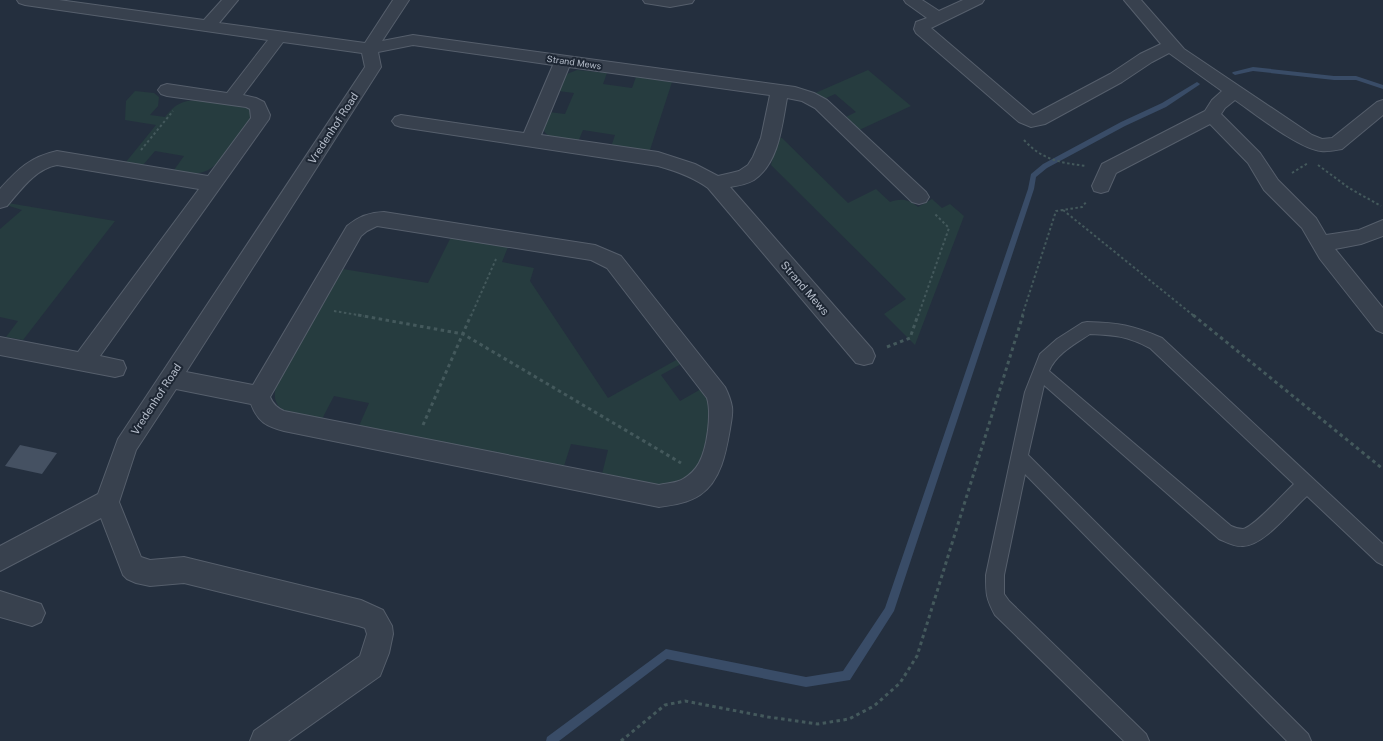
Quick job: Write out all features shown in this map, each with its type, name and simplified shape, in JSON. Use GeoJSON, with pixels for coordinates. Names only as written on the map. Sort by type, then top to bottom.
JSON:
{"type":"FeatureCollection","features":[{"type":"Feature","properties":{"kind":"street"},"geometry":{"type":"LineString","coordinates":[[25,0],[369,48],[401,0]]}},
{"type":"Feature","properties":{"kind":"street"},"geometry":{"type":"LineString","coordinates":[[208,26],[230,0]]}},
{"type":"Feature","properties":{"kind":"street"},"geometry":{"type":"LineString","coordinates":[[651,0],[670,2],[686,0]]}},
{"type":"Feature","properties":{"kind":"street"},"geometry":{"type":"LineString","coordinates":[[912,0],[938,18]]}},
{"type":"Feature","properties":{"kind":"street"},"geometry":{"type":"LineString","coordinates":[[976,0],[956,4],[938,18],[922,26],[922,30],[1025,118],[1031,121],[1038,120],[1116,78],[1146,58],[1170,46]]}},
{"type":"Feature","properties":{"kind":"street"},"geometry":{"type":"LineString","coordinates":[[1132,0],[1170,46],[1178,53],[1306,139],[1320,145],[1327,146],[1336,144],[1383,106]]}},
{"type":"Feature","properties":{"kind":"street"},"geometry":{"type":"LineString","coordinates":[[231,99],[279,36]]}},
{"type":"Feature","properties":{"kind":"street","name":"Strand Mews"},"geometry":{"type":"LineString","coordinates":[[369,48],[413,40],[780,91],[808,97],[821,104],[919,196]]}},
{"type":"Feature","properties":{"kind":"street","name":"Vredenhof Road"},"geometry":{"type":"LineString","coordinates":[[107,502],[126,446],[169,378],[373,68],[369,48]]}},
{"type":"Feature","properties":{"kind":"street"},"geometry":{"type":"LineString","coordinates":[[530,140],[563,60]]}},
{"type":"Feature","properties":{"kind":"street"},"geometry":{"type":"LineString","coordinates":[[83,362],[260,119],[262,114],[261,110],[255,103],[167,90]]}},
{"type":"Feature","properties":{"kind":"street"},"geometry":{"type":"LineString","coordinates":[[716,183],[745,176],[761,162],[768,143],[780,91]]}},
{"type":"Feature","properties":{"kind":"street"},"geometry":{"type":"LineString","coordinates":[[1101,186],[1109,169],[1212,115],[1218,104],[1234,91]]}},
{"type":"Feature","properties":{"kind":"street"},"geometry":{"type":"LineString","coordinates":[[1212,115],[1254,158],[1271,185],[1309,223],[1327,253],[1383,324]]}},
{"type":"Feature","properties":{"kind":"street","name":"Strand Mews"},"geometry":{"type":"LineString","coordinates":[[401,121],[658,159],[699,172],[716,183],[864,356]]}},
{"type":"Feature","properties":{"kind":"street"},"geometry":{"type":"LineString","coordinates":[[0,201],[30,168],[45,160],[62,159],[213,184]]}},
{"type":"Feature","properties":{"kind":"street"},"geometry":{"type":"LineString","coordinates":[[384,219],[595,253],[608,258],[618,266],[712,387],[720,400],[721,414],[710,468],[696,484],[685,491],[672,495],[659,496],[275,419],[261,406],[259,396],[311,307],[354,232],[368,221],[384,219]]}},
{"type":"Feature","properties":{"kind":"street"},"geometry":{"type":"LineString","coordinates":[[1322,243],[1347,241],[1372,234],[1383,227]]}},
{"type":"Feature","properties":{"kind":"street"},"geometry":{"type":"LineString","coordinates":[[0,346],[115,368]]}},
{"type":"Feature","properties":{"kind":"street"},"geometry":{"type":"LineString","coordinates":[[169,378],[259,396]]}},
{"type":"Feature","properties":{"kind":"street"},"geometry":{"type":"LineString","coordinates":[[0,559],[107,502],[132,566],[136,570],[150,573],[184,570],[361,613],[374,619],[379,626],[380,634],[379,644],[370,666],[264,741]]}},
{"type":"Feature","properties":{"kind":"street"},"geometry":{"type":"LineString","coordinates":[[0,604],[32,613]]}},
{"type":"Feature","properties":{"kind":"lane"},"geometry":{"type":"LineString","coordinates":[[1139,741],[1002,608],[995,596],[994,575],[1033,392],[1046,359],[1063,344],[1087,328],[1116,329],[1135,333],[1156,343],[1383,556]]}},
{"type":"Feature","properties":{"kind":"lane"},"geometry":{"type":"LineString","coordinates":[[1041,373],[1225,533],[1236,537],[1246,538],[1256,531],[1307,485]]}},
{"type":"Feature","properties":{"kind":"lane"},"geometry":{"type":"LineString","coordinates":[[1019,457],[1301,741]]}},
{"type":"Feature","properties":{"kind":"path"},"geometry":{"type":"LineString","coordinates":[[126,169],[189,93]]}},
{"type":"Feature","properties":{"kind":"path"},"geometry":{"type":"LineString","coordinates":[[1031,121],[1017,131],[1034,151],[1062,163],[1109,169]]}},
{"type":"Feature","properties":{"kind":"path"},"geometry":{"type":"LineString","coordinates":[[1327,146],[1331,149],[1311,160],[1349,188],[1383,208]]}},
{"type":"Feature","properties":{"kind":"path"},"geometry":{"type":"LineString","coordinates":[[864,356],[910,338],[949,228],[919,196]]}},
{"type":"Feature","properties":{"kind":"path"},"geometry":{"type":"LineString","coordinates":[[621,741],[665,705],[685,701],[768,718],[818,724],[849,719],[874,706],[900,683],[918,656],[1056,211],[1082,207],[1086,202]]}},
{"type":"Feature","properties":{"kind":"path"},"geometry":{"type":"LineString","coordinates":[[1063,210],[1383,469]]}},
{"type":"Feature","properties":{"kind":"path"},"geometry":{"type":"LineString","coordinates":[[412,447],[505,238]]}},
{"type":"Feature","properties":{"kind":"path"},"geometry":{"type":"LineString","coordinates":[[311,307],[463,334],[704,476]]}},
{"type":"Feature","properties":{"kind":"green space"},"geometry":{"type":"Polygon","coordinates":[[[577,70],[607,73],[603,84],[632,88],[636,77],[672,82],[649,153],[611,147],[615,135],[583,130],[578,142],[553,138],[545,133],[543,129],[549,112],[565,114],[574,93],[558,91],[567,74],[577,70]]]}},
{"type":"Feature","properties":{"kind":"green space"},"geometry":{"type":"Polygon","coordinates":[[[868,70],[911,106],[857,131],[844,118],[856,112],[835,94],[822,100],[813,94],[868,70]]]}},
{"type":"Feature","properties":{"kind":"green space"},"geometry":{"type":"Polygon","coordinates":[[[135,91],[154,93],[159,97],[158,106],[150,115],[165,117],[177,105],[186,101],[194,100],[250,109],[253,115],[223,158],[207,170],[199,173],[174,170],[184,156],[155,151],[143,165],[126,162],[156,125],[125,120],[126,101],[135,91]]]}},
{"type":"Feature","properties":{"kind":"green space"},"geometry":{"type":"Polygon","coordinates":[[[777,137],[782,138],[848,203],[876,189],[890,202],[905,200],[918,207],[932,199],[942,208],[950,204],[964,216],[915,345],[884,314],[906,299],[771,165],[777,137]]]}},
{"type":"Feature","properties":{"kind":"green space"},"geometry":{"type":"Polygon","coordinates":[[[8,203],[115,221],[23,340],[6,337],[18,321],[0,317],[0,229],[22,210],[6,205],[8,203]]]}},
{"type":"Feature","properties":{"kind":"green space"},"geometry":{"type":"Polygon","coordinates":[[[451,237],[508,247],[502,262],[534,268],[530,281],[608,398],[678,359],[681,364],[661,375],[680,401],[701,389],[710,406],[707,436],[699,465],[683,479],[661,485],[649,484],[602,474],[608,450],[571,444],[564,466],[359,426],[369,403],[334,396],[322,419],[288,412],[277,404],[275,397],[276,387],[343,269],[428,283],[451,237]]]}},
{"type":"Feature","properties":{"kind":"building"},"geometry":{"type":"Polygon","coordinates":[[[20,445],[57,453],[42,474],[5,466],[20,445]]]}},
{"type":"Feature","properties":{"kind":"waterway"},"geometry":{"type":"LineString","coordinates":[[1235,73],[1253,69],[1334,78],[1356,78],[1383,87]]}},
{"type":"Feature","properties":{"kind":"waterway"},"geometry":{"type":"LineString","coordinates":[[551,741],[666,654],[806,682],[846,676],[889,611],[1031,189],[1033,176],[1045,166],[1123,124],[1164,105],[1197,84]]}}]}
